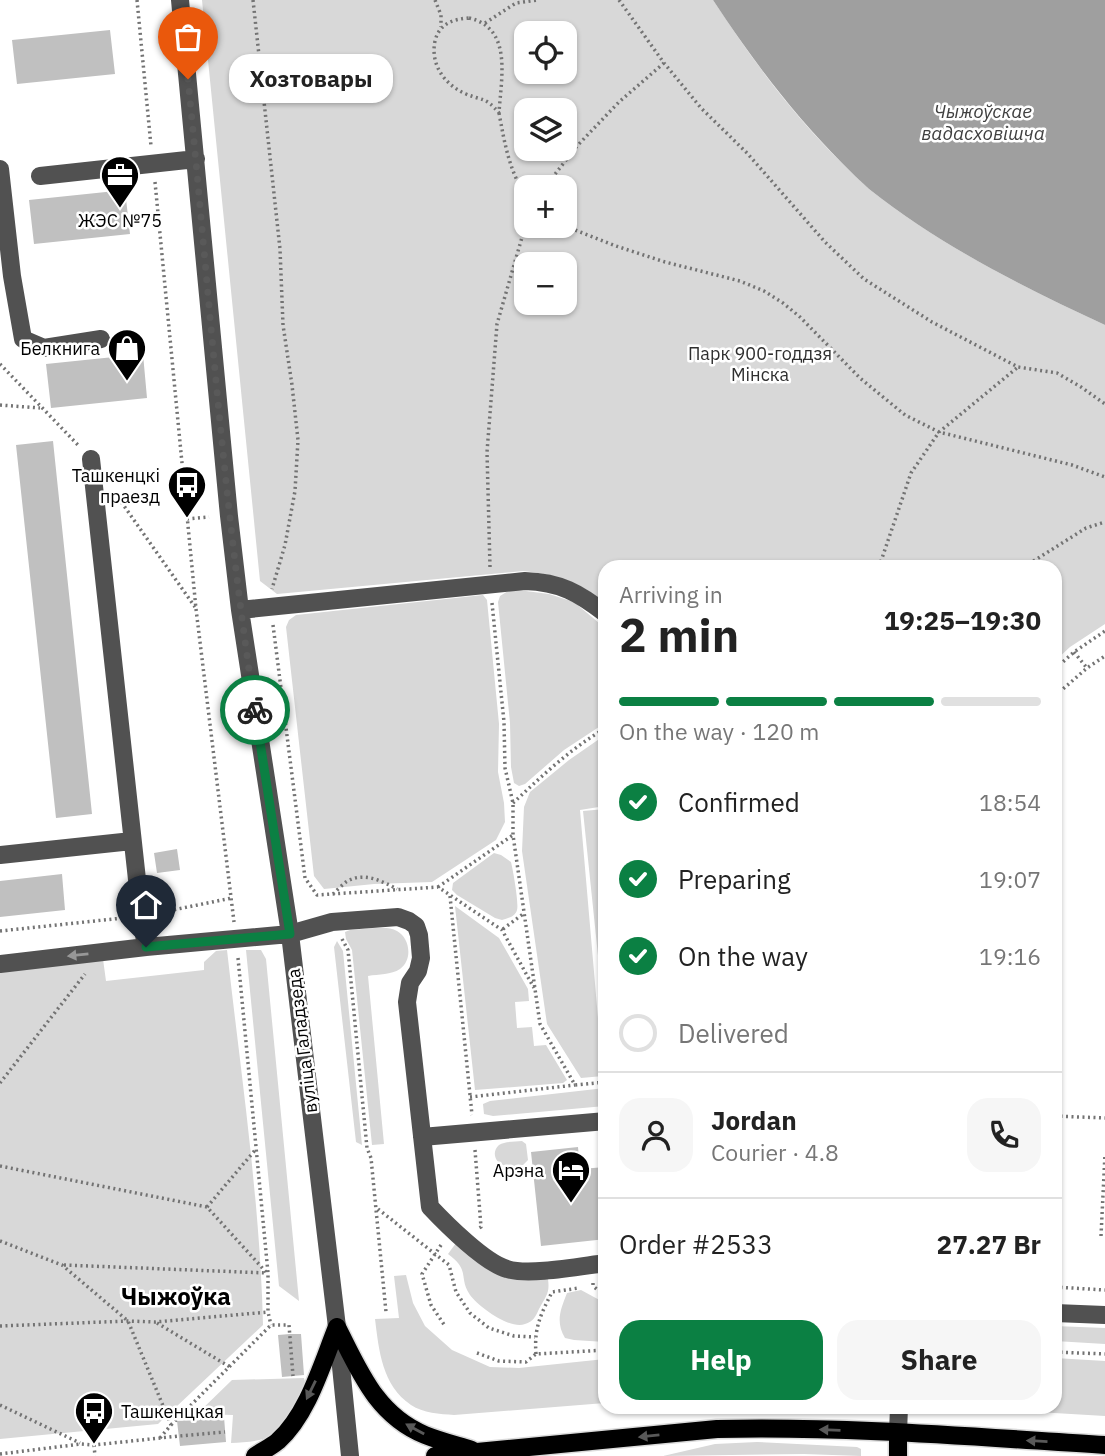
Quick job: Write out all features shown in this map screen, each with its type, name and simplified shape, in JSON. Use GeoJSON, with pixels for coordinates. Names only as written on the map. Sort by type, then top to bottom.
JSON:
{"type":"FeatureCollection","features":[{"type":"Feature","properties":{"kind":"main road"},"geometry":{"type":"LineString","coordinates":[[337,1327],[372,1393],[397,1419],[423,1434],[479,1453]]}},
{"type":"Feature","properties":{"kind":"main road"},"geometry":{"type":"LineString","coordinates":[[255,1456],[278,1441],[298,1418],[337,1327]]}},
{"type":"Feature","properties":{"kind":"main road"},"geometry":{"type":"LineString","coordinates":[[435,1456],[717,1429],[757,1428],[1105,1445]]}},
{"type":"Feature","properties":{"kind":"main road"},"geometry":{"type":"LineString","coordinates":[[898,1433],[898,1456]]}},
{"type":"Feature","properties":{"kind":"street","name":"вуліца Галадзеда"},"geometry":{"type":"LineString","coordinates":[[180,0],[229,516],[240,610],[290,934],[350,1456]]}},
{"type":"Feature","properties":{"kind":"street"},"geometry":{"type":"LineString","coordinates":[[40,176],[196,159]]}},
{"type":"Feature","properties":{"kind":"street"},"geometry":{"type":"LineString","coordinates":[[0,169],[6,276],[23,339],[44,348],[101,339]]}},
{"type":"Feature","properties":{"kind":"street"},"geometry":{"type":"LineString","coordinates":[[91,459],[146,947]]}},
{"type":"Feature","properties":{"kind":"street"},"geometry":{"type":"LineString","coordinates":[[240,610],[525,581],[545,582],[566,588],[598,608]]}},
{"type":"Feature","properties":{"kind":"street"},"geometry":{"type":"LineString","coordinates":[[0,855],[132,841]]}},
{"type":"Feature","properties":{"kind":"street"},"geometry":{"type":"LineString","coordinates":[[0,964],[290,934],[332,922],[398,917],[409,920],[416,926],[419,935],[421,958],[418,971],[410,983],[407,1002],[430,1207],[451,1229],[486,1258],[506,1269],[530,1271],[598,1264]]}},
{"type":"Feature","properties":{"kind":"street"},"geometry":{"type":"LineString","coordinates":[[422,1137],[598,1123]]}},
{"type":"Feature","properties":{"kind":"street"},"geometry":{"type":"LineString","coordinates":[[1062,1313],[1105,1315]]}},
{"type":"Feature","properties":{"kind":"street"},"geometry":{"type":"LineString","coordinates":[[898,1433],[899,1414]]}},
{"type":"Feature","properties":{"kind":"path"},"geometry":{"type":"LineString","coordinates":[[137,0],[196,609],[232,898],[271,1325]]}},
{"type":"Feature","properties":{"kind":"path"},"geometry":{"type":"LineString","coordinates":[[253,0],[280,249],[283,325],[298,440],[295,491],[270,607],[305,878],[317,895],[438,887],[513,835]]}},
{"type":"Feature","properties":{"kind":"path"},"geometry":{"type":"LineString","coordinates":[[435,0],[441,15],[434,57],[437,68],[445,80],[468,95],[482,98],[492,104],[499,113]]}},
{"type":"Feature","properties":{"kind":"path"},"geometry":{"type":"LineString","coordinates":[[485,23],[516,3],[538,0]]}},
{"type":"Feature","properties":{"kind":"path"},"geometry":{"type":"LineString","coordinates":[[620,0],[664,64],[701,108],[747,153],[825,242],[864,279],[932,322],[1018,367],[1056,373],[1105,404]]}},
{"type":"Feature","properties":{"kind":"path"},"geometry":{"type":"LineString","coordinates":[[441,27],[459,19],[469,18],[485,23],[493,30],[498,40],[501,51],[499,113],[514,176]]}},
{"type":"Feature","properties":{"kind":"path"},"geometry":{"type":"LineString","coordinates":[[554,175],[577,146],[619,102],[664,64]]}},
{"type":"Feature","properties":{"kind":"path"},"geometry":{"type":"LineString","coordinates":[[577,231],[665,262],[740,281],[764,291],[800,317],[860,378],[905,415],[939,432],[1072,465],[1105,477]]}},
{"type":"Feature","properties":{"kind":"path"},"geometry":{"type":"LineString","coordinates":[[522,238],[497,324],[487,452],[490,584],[504,722],[505,768],[513,803],[513,835],[540,1024],[575,1085]]}},
{"type":"Feature","properties":{"kind":"path"},"geometry":{"type":"LineString","coordinates":[[881,560],[911,473],[939,432],[1018,367]]}},
{"type":"Feature","properties":{"kind":"path"},"geometry":{"type":"LineString","coordinates":[[0,405],[42,408]]}},
{"type":"Feature","properties":{"kind":"path"},"geometry":{"type":"LineString","coordinates":[[187,519],[229,516]]}},
{"type":"Feature","properties":{"kind":"path"},"geometry":{"type":"LineString","coordinates":[[1035,560],[1086,528],[1105,522]]}},
{"type":"Feature","properties":{"kind":"path"},"geometry":{"type":"LineString","coordinates":[[1062,663],[1105,632]]}},
{"type":"Feature","properties":{"kind":"path"},"geometry":{"type":"LineString","coordinates":[[1074,652],[1087,668]]}},
{"type":"Feature","properties":{"kind":"path"},"geometry":{"type":"LineString","coordinates":[[1062,690],[1105,656]]}},
{"type":"Feature","properties":{"kind":"path"},"geometry":{"type":"LineString","coordinates":[[513,803],[551,768],[598,733]]}},
{"type":"Feature","properties":{"kind":"path"},"geometry":{"type":"LineString","coordinates":[[333,894],[347,881],[355,878],[377,878],[399,890]]}},
{"type":"Feature","properties":{"kind":"path"},"geometry":{"type":"LineString","coordinates":[[438,887],[502,930],[534,988]]}},
{"type":"Feature","properties":{"kind":"path"},"geometry":{"type":"LineString","coordinates":[[449,895],[482,1235]]}},
{"type":"Feature","properties":{"kind":"path"},"geometry":{"type":"LineString","coordinates":[[0,931],[141,916],[232,898]]}},
{"type":"Feature","properties":{"kind":"path"},"geometry":{"type":"LineString","coordinates":[[502,930],[523,914]]}},
{"type":"Feature","properties":{"kind":"path"},"geometry":{"type":"LineString","coordinates":[[341,936],[348,950],[386,1312]]}},
{"type":"Feature","properties":{"kind":"path"},"geometry":{"type":"LineString","coordinates":[[0,1083],[101,953]]}},
{"type":"Feature","properties":{"kind":"path"},"geometry":{"type":"LineString","coordinates":[[470,1097],[598,1083]]}},
{"type":"Feature","properties":{"kind":"path"},"geometry":{"type":"LineString","coordinates":[[1062,1116],[1105,1118]]}},
{"type":"Feature","properties":{"kind":"path"},"geometry":{"type":"LineString","coordinates":[[207,1207],[256,1149]]}},
{"type":"Feature","properties":{"kind":"path"},"geometry":{"type":"LineString","coordinates":[[1101,1236],[1105,1154]]}},
{"type":"Feature","properties":{"kind":"path"},"geometry":{"type":"LineString","coordinates":[[0,1166],[207,1207],[268,1273]]}},
{"type":"Feature","properties":{"kind":"path"},"geometry":{"type":"LineString","coordinates":[[377,1208],[449,1265],[456,1292],[470,1313],[489,1328],[514,1336],[535,1337]]}},
{"type":"Feature","properties":{"kind":"path"},"geometry":{"type":"LineString","coordinates":[[444,1326],[430,1305],[422,1274],[451,1229],[481,1227]]}},
{"type":"Feature","properties":{"kind":"path"},"geometry":{"type":"LineString","coordinates":[[0,1241],[62,1265],[268,1273]]}},
{"type":"Feature","properties":{"kind":"path"},"geometry":{"type":"LineString","coordinates":[[62,1265],[128,1321],[171,1425]]}},
{"type":"Feature","properties":{"kind":"path"},"geometry":{"type":"LineString","coordinates":[[1062,1287],[1105,1290]]}},
{"type":"Feature","properties":{"kind":"path"},"geometry":{"type":"LineString","coordinates":[[536,1354],[535,1337],[541,1314],[552,1292]]}},
{"type":"Feature","properties":{"kind":"path"},"geometry":{"type":"LineString","coordinates":[[0,1326],[155,1322],[268,1312]]}},
{"type":"Feature","properties":{"kind":"path"},"geometry":{"type":"LineString","coordinates":[[155,1322],[230,1367]]}},
{"type":"Feature","properties":{"kind":"path"},"geometry":{"type":"LineString","coordinates":[[160,1438],[271,1325],[289,1325],[293,1376]]}},
{"type":"Feature","properties":{"kind":"path"},"geometry":{"type":"LineString","coordinates":[[477,1353],[499,1361],[527,1362],[536,1354],[598,1350]]}},
{"type":"Feature","properties":{"kind":"path"},"geometry":{"type":"LineString","coordinates":[[1062,1352],[1105,1354]]}},
{"type":"Feature","properties":{"kind":"path"},"geometry":{"type":"LineString","coordinates":[[0,1405],[81,1444]]}},
{"type":"Feature","properties":{"kind":"path"},"geometry":{"type":"LineString","coordinates":[[0,1454],[81,1444],[225,1433]]}},
{"type":"Feature","properties":{"kind":"path"},"geometry":{"type":"LineString","coordinates":[[94,1445],[95,1456]]}},
{"type":"Feature","properties":{"kind":"green space","name":"Парк 900-годдзя Мінска"},"geometry":{"type":"Polygon","coordinates":[[[202,0],[713,0],[789,105],[869,189],[896,210],[983,264],[1105,325],[1105,624],[1062,654],[1062,560],[598,560],[598,598],[567,580],[523,571],[277,594],[260,581],[202,0]]]}},
{"type":"Feature","properties":{"kind":"green space"},"geometry":{"type":"Polygon","coordinates":[[[508,591],[549,594],[574,602],[598,622],[598,728],[564,750],[525,784],[519,786],[514,783],[511,767],[510,723],[498,602],[500,596],[508,591]]]}},
{"type":"Feature","properties":{"kind":"green space"},"geometry":{"type":"Polygon","coordinates":[[[483,595],[487,600],[499,724],[498,772],[504,803],[505,822],[496,840],[432,882],[324,889],[314,876],[286,627],[289,620],[296,615],[483,595]]]}},
{"type":"Feature","properties":{"kind":"green space"},"geometry":{"type":"Polygon","coordinates":[[[598,740],[598,807],[580,810],[598,1018],[598,1076],[581,1078],[547,1024],[522,851],[524,807],[530,792],[598,740]]]}},
{"type":"Feature","properties":{"kind":"green space"},"geometry":{"type":"Polygon","coordinates":[[[598,810],[598,956],[583,811],[598,810]]]}},
{"type":"Feature","properties":{"kind":"green space"},"geometry":{"type":"Polygon","coordinates":[[[494,853],[511,862],[517,894],[516,912],[502,920],[452,890],[453,883],[494,853]]]}},
{"type":"Feature","properties":{"kind":"green space"},"geometry":{"type":"Polygon","coordinates":[[[455,906],[499,938],[528,989],[529,1001],[515,1002],[517,1028],[532,1027],[534,1046],[546,1045],[567,1080],[563,1083],[475,1090],[455,906]]]}},
{"type":"Feature","properties":{"kind":"green space"},"geometry":{"type":"Polygon","coordinates":[[[392,929],[401,934],[407,944],[408,955],[400,969],[368,976],[384,1144],[372,1145],[352,950],[345,932],[392,929]]]}},
{"type":"Feature","properties":{"kind":"green space"},"geometry":{"type":"Polygon","coordinates":[[[337,941],[343,951],[362,1145],[356,1142],[334,947],[337,941]]]}},
{"type":"Feature","properties":{"kind":"green space"},"geometry":{"type":"Polygon","coordinates":[[[227,950],[254,1184],[263,1325],[158,1424],[0,1439],[0,972],[103,959],[106,981],[204,970],[204,962],[216,951],[227,950]]]}},
{"type":"Feature","properties":{"kind":"green space"},"geometry":{"type":"Polygon","coordinates":[[[246,950],[261,950],[266,959],[299,1301],[279,1286],[246,950]]]}},
{"type":"Feature","properties":{"kind":"green space"},"geometry":{"type":"Polygon","coordinates":[[[598,1089],[598,1107],[493,1116],[484,1114],[483,1104],[598,1089]]]}},
{"type":"Feature","properties":{"kind":"green space"},"geometry":{"type":"Polygon","coordinates":[[[522,1141],[526,1144],[528,1160],[523,1165],[506,1166],[497,1160],[495,1151],[499,1145],[522,1141]]]}},
{"type":"Feature","properties":{"kind":"green space"},"geometry":{"type":"Polygon","coordinates":[[[456,1243],[497,1274],[519,1279],[548,1279],[547,1294],[532,1320],[525,1324],[511,1324],[487,1311],[474,1300],[467,1289],[462,1270],[448,1254],[456,1243]]]}},
{"type":"Feature","properties":{"kind":"green space"},"geometry":{"type":"Polygon","coordinates":[[[406,1275],[413,1303],[425,1326],[452,1350],[490,1367],[519,1368],[598,1360],[598,1404],[454,1415],[437,1414],[411,1405],[401,1397],[388,1377],[375,1319],[399,1318],[394,1276],[406,1275]]]}},
{"type":"Feature","properties":{"kind":"green space"},"geometry":{"type":"Polygon","coordinates":[[[581,1290],[598,1299],[598,1342],[565,1338],[560,1326],[560,1315],[567,1293],[581,1290]]]}},
{"type":"Feature","properties":{"kind":"green space"},"geometry":{"type":"Polygon","coordinates":[[[1062,1326],[1105,1328],[1105,1344],[1062,1341],[1062,1326]]]}},
{"type":"Feature","properties":{"kind":"green space"},"geometry":{"type":"Polygon","coordinates":[[[1062,1358],[1105,1361],[1105,1416],[1062,1413],[1062,1358]]]}},
{"type":"Feature","properties":{"kind":"green space"},"geometry":{"type":"Polygon","coordinates":[[[304,1378],[303,1394],[287,1420],[278,1431],[264,1439],[231,1443],[233,1415],[197,1414],[232,1380],[304,1378]]]}},
{"type":"Feature","properties":{"kind":"green space"},"geometry":{"type":"Polygon","coordinates":[[[757,1442],[857,1447],[861,1449],[861,1456],[663,1456],[715,1444],[757,1442]]]}},
{"type":"Feature","properties":{"kind":"water","name":"Чыжоўскае вадасховішча"},"geometry":{"type":"Polygon","coordinates":[[[713,0],[1105,0],[1105,325],[983,264],[896,210],[869,189],[790,105],[713,0]]]}},
{"type":"Feature","properties":{"kind":"building"},"geometry":{"type":"Polygon","coordinates":[[[110,30],[115,74],[17,84],[12,40],[110,30]]]}},
{"type":"Feature","properties":{"kind":"building"},"geometry":{"type":"Polygon","coordinates":[[[125,190],[130,234],[34,244],[29,200],[125,190]]]}},
{"type":"Feature","properties":{"kind":"building"},"geometry":{"type":"Polygon","coordinates":[[[143,354],[147,398],[51,408],[46,364],[143,354]]]}},
{"type":"Feature","properties":{"kind":"building"},"geometry":{"type":"Polygon","coordinates":[[[53,441],[92,814],[56,818],[16,445],[53,441]]]}},
{"type":"Feature","properties":{"kind":"building"},"geometry":{"type":"Polygon","coordinates":[[[177,849],[180,870],[157,873],[154,853],[177,849]]]}},
{"type":"Feature","properties":{"kind":"building"},"geometry":{"type":"Polygon","coordinates":[[[62,874],[65,910],[0,917],[0,881],[62,874]]]}},
{"type":"Feature","properties":{"kind":"building","name":"Арэна"},"geometry":{"type":"Polygon","coordinates":[[[578,1147],[580,1169],[598,1168],[598,1240],[541,1246],[531,1152],[578,1147]]]}},
{"type":"Feature","properties":{"kind":"building"},"geometry":{"type":"Polygon","coordinates":[[[301,1334],[304,1375],[282,1377],[278,1335],[301,1334]]]}},
{"type":"Feature","properties":{"kind":"building"},"geometry":{"type":"Polygon","coordinates":[[[224,1417],[226,1442],[180,1446],[177,1421],[224,1417]]]}},
{"type":"Feature","properties":{"kind":"way so far"},"geometry":{"type":"LineString","coordinates":[[188,79],[229,516],[255,710]]}},
{"type":"Feature","properties":{"kind":"place","name":"Хозтовары"},"geometry":{"type":"Point","coordinates":[188,79]}},
{"type":"Feature","properties":{"kind":"place","name":"ЖЭС №75"},"geometry":{"type":"Point","coordinates":[120,209]}},
{"type":"Feature","properties":{"kind":"place","name":"Белкнига"},"geometry":{"type":"Point","coordinates":[127,382]}},
{"type":"Feature","properties":{"kind":"place","name":"Ташкенцкі праезд"},"geometry":{"type":"Point","coordinates":[187,519]}},
{"type":"Feature","properties":{"kind":"place","name":"Арэна"},"geometry":{"type":"Point","coordinates":[571,1204]}},
{"type":"Feature","properties":{"kind":"place","name":"Ташкенцкая"},"geometry":{"type":"Point","coordinates":[94,1445]}},
{"type":"Feature","properties":{"kind":"district","name":"Чыжоўка"},"geometry":{"type":"Point","coordinates":[176,1296]}},
{"type":"Feature","properties":{"kind":"route"},"geometry":{"type":"LineString","coordinates":[[146,947],[290,934],[255,710]]}}]}
